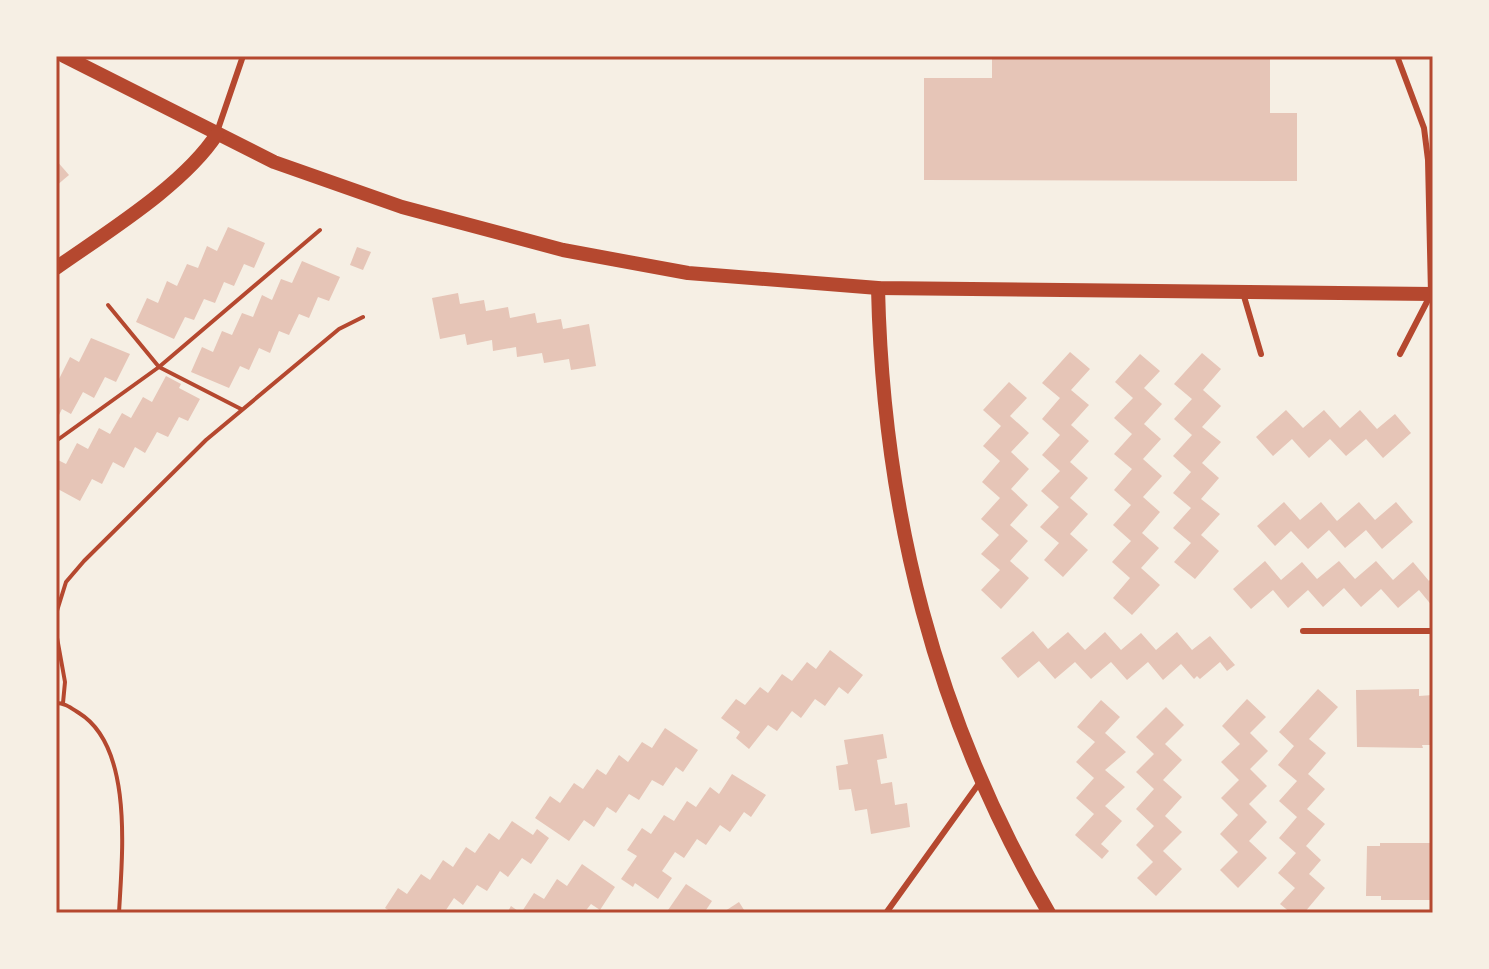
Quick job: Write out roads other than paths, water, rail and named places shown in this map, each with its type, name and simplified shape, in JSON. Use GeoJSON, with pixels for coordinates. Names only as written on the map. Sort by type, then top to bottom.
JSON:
{"type":"FeatureCollection","features":[{"type":"Feature","properties":{"kind":"street"},"geometry":{"type":"LineString","coordinates":[[64,56],[274,162],[402,207],[530,241],[688,273],[878,288],[1432,294]]}},
{"type":"Feature","properties":{"kind":"street"},"geometry":{"type":"LineString","coordinates":[[56,268],[175,181],[200,157],[217,134]]}},
{"type":"Feature","properties":{"kind":"street"},"geometry":{"type":"LineString","coordinates":[[878,288],[880,369],[895,497],[929,641],[980,782],[1049,913]]}},
{"type":"Feature","properties":{"kind":"lane"},"geometry":{"type":"LineString","coordinates":[[217,134],[243,56]]}},
{"type":"Feature","properties":{"kind":"lane"},"geometry":{"type":"LineString","coordinates":[[1397,56],[1424,128],[1428,160],[1432,294],[1400,354]]}},
{"type":"Feature","properties":{"kind":"lane"},"geometry":{"type":"LineString","coordinates":[[1243,293],[1261,354]]}},
{"type":"Feature","properties":{"kind":"lane"},"geometry":{"type":"LineString","coordinates":[[1303,631],[1433,631]]}},
{"type":"Feature","properties":{"kind":"lane"},"geometry":{"type":"LineString","coordinates":[[886,913],[980,782]]}}]}
